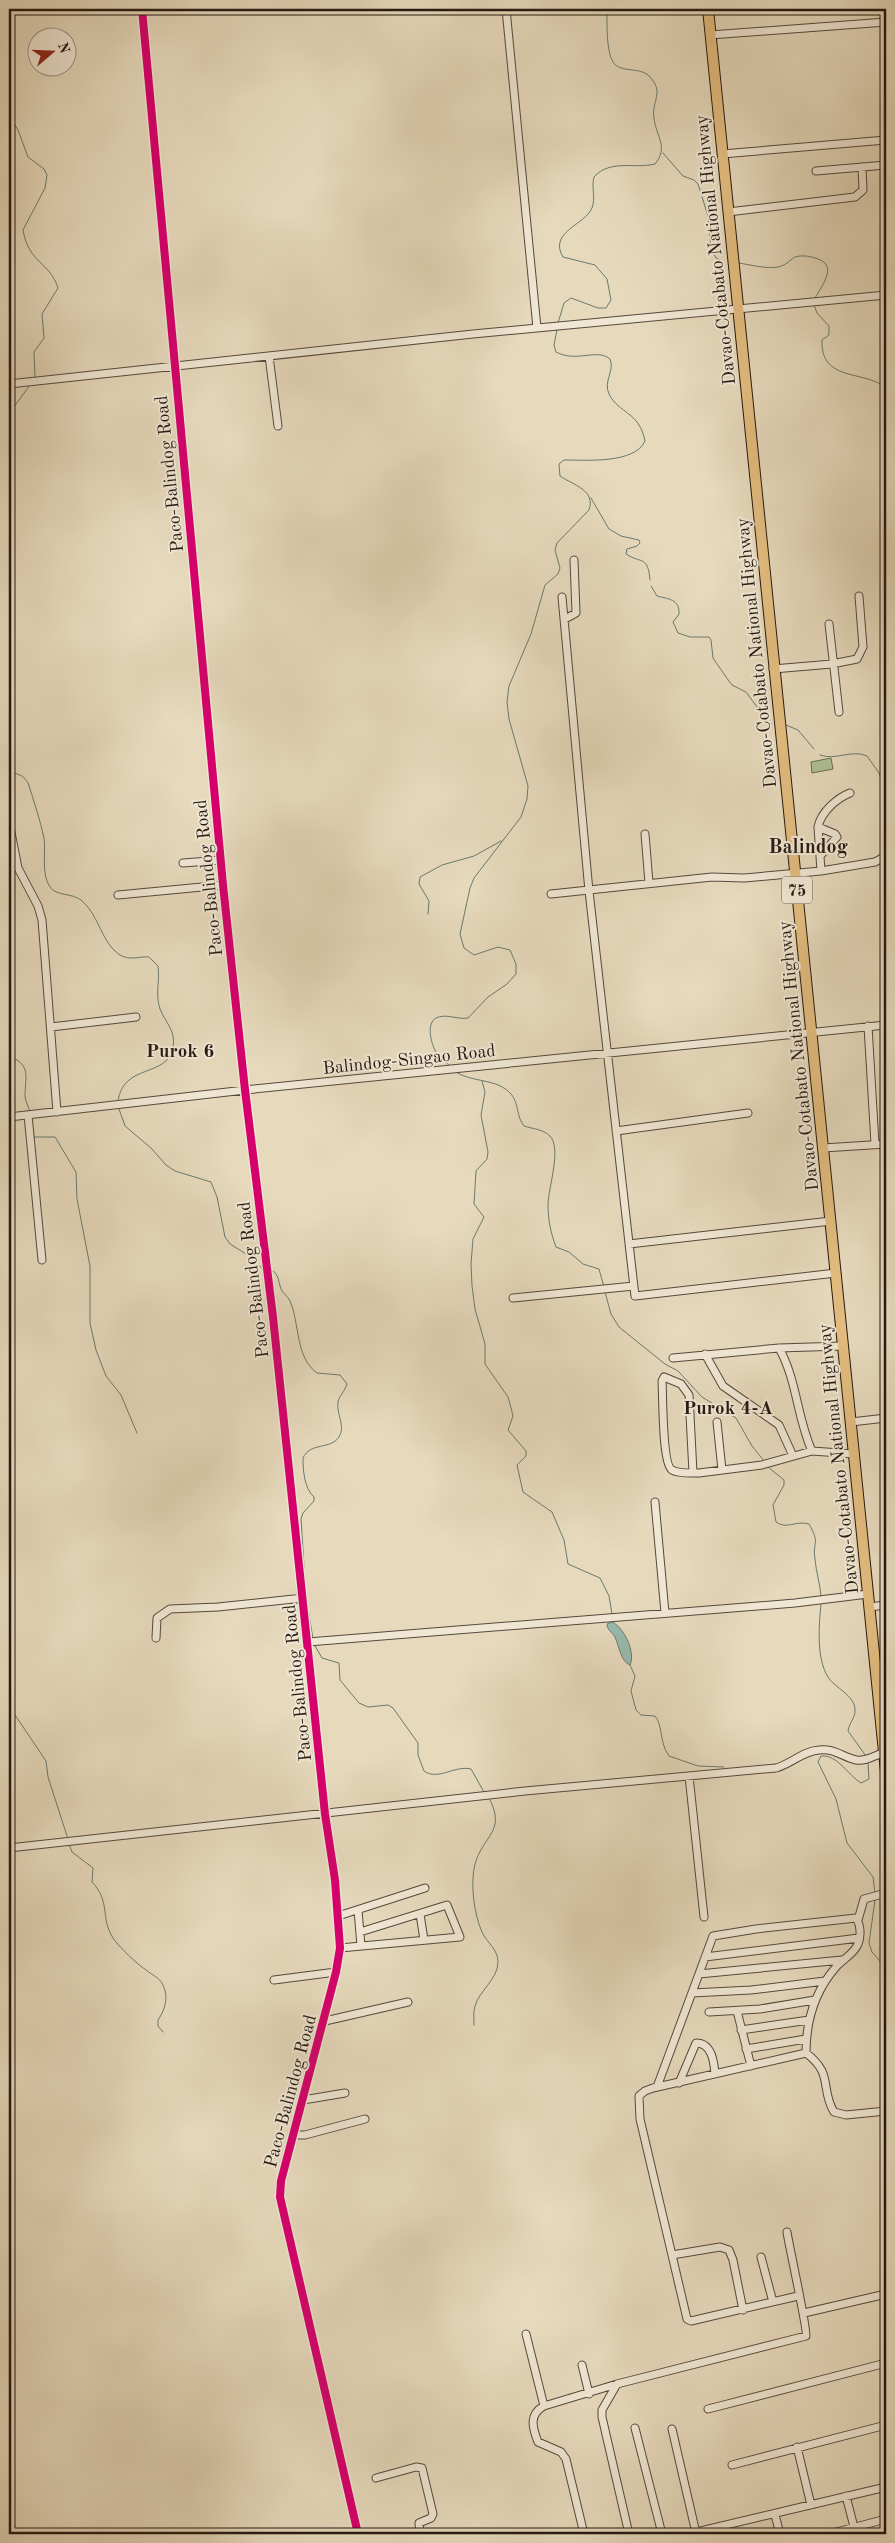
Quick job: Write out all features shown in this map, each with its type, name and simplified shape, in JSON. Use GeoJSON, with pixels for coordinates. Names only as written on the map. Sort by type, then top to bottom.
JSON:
{"type":"FeatureCollection","features":[{"type":"Feature","properties":{"kind":"highway","name":"Davao-Cotabato National Highway"},"geometry":{"type":"LineString","coordinates":[[708,9],[886,1772]]}},
{"type":"Feature","properties":{"kind":"street","name":"Paco-Balindog Road"},"geometry":{"type":"LineString","coordinates":[[142,9],[223,884],[245,1090],[273,1318],[325,1814],[338,1916],[340,1948],[336,1972],[281,2181],[280,2197],[358,2534]]}},
{"type":"Feature","properties":{"kind":"street"},"geometry":{"type":"LineString","coordinates":[[506,9],[537,328]]}},
{"type":"Feature","properties":{"kind":"street"},"geometry":{"type":"LineString","coordinates":[[710,35],[886,22]]}},
{"type":"Feature","properties":{"kind":"street"},"geometry":{"type":"LineString","coordinates":[[722,154],[886,140]]}},
{"type":"Feature","properties":{"kind":"street"},"geometry":{"type":"LineString","coordinates":[[816,170],[886,165]]}},
{"type":"Feature","properties":{"kind":"street"},"geometry":{"type":"LineString","coordinates":[[728,212],[855,196],[863,190],[862,167]]}},
{"type":"Feature","properties":{"kind":"street"},"geometry":{"type":"LineString","coordinates":[[9,384],[537,328],[886,295]]}},
{"type":"Feature","properties":{"kind":"street"},"geometry":{"type":"LineString","coordinates":[[270,356],[278,426]]}},
{"type":"Feature","properties":{"kind":"street"},"geometry":{"type":"LineString","coordinates":[[565,619],[576,613],[574,560]]}},
{"type":"Feature","properties":{"kind":"street"},"geometry":{"type":"LineString","coordinates":[[774,669],[853,661],[861,652],[859,596]]}},
{"type":"Feature","properties":{"kind":"street"},"geometry":{"type":"LineString","coordinates":[[562,597],[589,891],[636,1296],[836,1273]]}},
{"type":"Feature","properties":{"kind":"street"},"geometry":{"type":"LineString","coordinates":[[829,624],[832,664],[839,712]]}},
{"type":"Feature","properties":{"kind":"street"},"geometry":{"type":"LineString","coordinates":[[821,871],[818,827],[822,817],[836,801],[850,793]]}},
{"type":"Feature","properties":{"kind":"street"},"geometry":{"type":"LineString","coordinates":[[9,822],[18,868],[38,906],[42,920],[57,1112]]}},
{"type":"Feature","properties":{"kind":"street"},"geometry":{"type":"LineString","coordinates":[[818,827],[837,836],[834,843],[820,856]]}},
{"type":"Feature","properties":{"kind":"street"},"geometry":{"type":"LineString","coordinates":[[644,834],[649,883]]}},
{"type":"Feature","properties":{"kind":"street"},"geometry":{"type":"LineString","coordinates":[[552,894],[712,877],[744,878],[821,871],[875,862],[886,856]]}},
{"type":"Feature","properties":{"kind":"street"},"geometry":{"type":"LineString","coordinates":[[183,864],[221,860]]}},
{"type":"Feature","properties":{"kind":"street"},"geometry":{"type":"LineString","coordinates":[[118,896],[223,884]]}},
{"type":"Feature","properties":{"kind":"street"},"geometry":{"type":"LineString","coordinates":[[51,1027],[136,1016]]}},
{"type":"Feature","properties":{"kind":"street","name":"Balindog-Singao Road"},"geometry":{"type":"LineString","coordinates":[[9,1117],[245,1090],[607,1055],[886,1024]]}},
{"type":"Feature","properties":{"kind":"street"},"geometry":{"type":"LineString","coordinates":[[868,1026],[875,1144]]}},
{"type":"Feature","properties":{"kind":"street"},"geometry":{"type":"LineString","coordinates":[[616,1131],[748,1113]]}},
{"type":"Feature","properties":{"kind":"street"},"geometry":{"type":"LineString","coordinates":[[28,1115],[42,1260]]}},
{"type":"Feature","properties":{"kind":"street"},"geometry":{"type":"LineString","coordinates":[[823,1148],[886,1144]]}},
{"type":"Feature","properties":{"kind":"street"},"geometry":{"type":"LineString","coordinates":[[629,1244],[831,1221]]}},
{"type":"Feature","properties":{"kind":"street"},"geometry":{"type":"LineString","coordinates":[[513,1298],[634,1286]]}},
{"type":"Feature","properties":{"kind":"street"},"geometry":{"type":"LineString","coordinates":[[672,1358],[779,1348],[843,1346]]}},
{"type":"Feature","properties":{"kind":"street"},"geometry":{"type":"LineString","coordinates":[[779,1348],[792,1379],[801,1421],[812,1452]]}},
{"type":"Feature","properties":{"kind":"street"},"geometry":{"type":"LineString","coordinates":[[705,1354],[723,1386],[779,1425],[793,1456]]}},
{"type":"Feature","properties":{"kind":"street"},"geometry":{"type":"LineString","coordinates":[[693,1473],[689,1395],[681,1384],[664,1377],[662,1380],[668,1465],[673,1471],[693,1473],[768,1464],[812,1452],[854,1454]]}},
{"type":"Feature","properties":{"kind":"street"},"geometry":{"type":"LineString","coordinates":[[851,1422],[886,1418]]}},
{"type":"Feature","properties":{"kind":"street"},"geometry":{"type":"LineString","coordinates":[[717,1422],[722,1470]]}},
{"type":"Feature","properties":{"kind":"street"},"geometry":{"type":"LineString","coordinates":[[654,1502],[665,1613]]}},
{"type":"Feature","properties":{"kind":"street"},"geometry":{"type":"LineString","coordinates":[[308,1642],[665,1613],[868,1594]]}},
{"type":"Feature","properties":{"kind":"street"},"geometry":{"type":"LineString","coordinates":[[156,1638],[157,1618],[170,1608],[218,1607],[303,1598]]}},
{"type":"Feature","properties":{"kind":"street"},"geometry":{"type":"LineString","coordinates":[[869,1607],[886,1606]]}},
{"type":"Feature","properties":{"kind":"street"},"geometry":{"type":"LineString","coordinates":[[9,1848],[776,1768],[794,1762],[807,1753],[821,1749],[840,1752],[856,1760],[885,1752]]}},
{"type":"Feature","properties":{"kind":"street"},"geometry":{"type":"LineString","coordinates":[[689,1776],[704,1917]]}},
{"type":"Feature","properties":{"kind":"street"},"geometry":{"type":"LineString","coordinates":[[338,1916],[424,1888]]}},
{"type":"Feature","properties":{"kind":"street"},"geometry":{"type":"LineString","coordinates":[[806,2053],[809,2020],[815,2000],[825,1981],[842,1960],[856,1947],[859,1938],[858,1920],[864,1899],[886,1893]]}},
{"type":"Feature","properties":{"kind":"street"},"geometry":{"type":"LineString","coordinates":[[340,1948],[460,1937],[447,1905],[360,1932]]}},
{"type":"Feature","properties":{"kind":"street"},"geometry":{"type":"LineString","coordinates":[[358,1910],[361,1946]]}},
{"type":"Feature","properties":{"kind":"street"},"geometry":{"type":"LineString","coordinates":[[420,1914],[424,1940]]}},
{"type":"Feature","properties":{"kind":"street"},"geometry":{"type":"LineString","coordinates":[[657,2087],[711,1939],[718,1934],[852,1918],[858,1920]]}},
{"type":"Feature","properties":{"kind":"street"},"geometry":{"type":"LineString","coordinates":[[705,1957],[859,1938]]}},
{"type":"Feature","properties":{"kind":"street"},"geometry":{"type":"LineString","coordinates":[[699,1974],[842,1960]]}},
{"type":"Feature","properties":{"kind":"street"},"geometry":{"type":"LineString","coordinates":[[274,1980],[336,1972]]}},
{"type":"Feature","properties":{"kind":"street"},"geometry":{"type":"LineString","coordinates":[[692,1993],[751,1990],[825,1981]]}},
{"type":"Feature","properties":{"kind":"street"},"geometry":{"type":"LineString","coordinates":[[710,2012],[737,2011],[815,2000]]}},
{"type":"Feature","properties":{"kind":"street"},"geometry":{"type":"LineString","coordinates":[[324,2020],[408,2002]]}},
{"type":"Feature","properties":{"kind":"street"},"geometry":{"type":"LineString","coordinates":[[737,2011],[751,2066]]}},
{"type":"Feature","properties":{"kind":"street"},"geometry":{"type":"LineString","coordinates":[[741,2030],[809,2020]]}},
{"type":"Feature","properties":{"kind":"street"},"geometry":{"type":"LineString","coordinates":[[746,2048],[806,2039]]}},
{"type":"Feature","properties":{"kind":"street"},"geometry":{"type":"LineString","coordinates":[[679,2083],[694,2046],[698,2043],[711,2052],[715,2074]]}},
{"type":"Feature","properties":{"kind":"street"},"geometry":{"type":"LineString","coordinates":[[798,2296],[744,2310],[688,2320],[638,2110],[638,2100],[641,2093],[657,2087],[806,2053]]}},
{"type":"Feature","properties":{"kind":"street"},"geometry":{"type":"LineString","coordinates":[[806,2053],[822,2069],[834,2112],[846,2115],[886,2111]]}},
{"type":"Feature","properties":{"kind":"street"},"geometry":{"type":"LineString","coordinates":[[303,2100],[345,2094]]}},
{"type":"Feature","properties":{"kind":"street"},"geometry":{"type":"LineString","coordinates":[[293,2136],[305,2135],[365,2119]]}},
{"type":"Feature","properties":{"kind":"street"},"geometry":{"type":"LineString","coordinates":[[584,2534],[566,2459],[561,2452],[540,2444],[536,2438],[532,2417],[536,2410],[617,2384],[801,2338],[808,2333],[798,2296],[787,2232]]}},
{"type":"Feature","properties":{"kind":"street"},"geometry":{"type":"LineString","coordinates":[[672,2255],[720,2247],[729,2250],[734,2260],[744,2310]]}},
{"type":"Feature","properties":{"kind":"street"},"geometry":{"type":"LineString","coordinates":[[761,2257],[772,2302]]}},
{"type":"Feature","properties":{"kind":"street"},"geometry":{"type":"LineString","coordinates":[[804,2313],[886,2294]]}},
{"type":"Feature","properties":{"kind":"street"},"geometry":{"type":"LineString","coordinates":[[526,2334],[544,2406]]}},
{"type":"Feature","properties":{"kind":"street"},"geometry":{"type":"LineString","coordinates":[[708,2409],[886,2363]]}},
{"type":"Feature","properties":{"kind":"street"},"geometry":{"type":"LineString","coordinates":[[582,2365],[589,2394]]}},
{"type":"Feature","properties":{"kind":"street"},"geometry":{"type":"LineString","coordinates":[[617,2384],[602,2410],[602,2417],[629,2534]]}},
{"type":"Feature","properties":{"kind":"street"},"geometry":{"type":"LineString","coordinates":[[732,2465],[886,2425]]}},
{"type":"Feature","properties":{"kind":"street"},"geometry":{"type":"LineString","coordinates":[[635,2428],[662,2534]]}},
{"type":"Feature","properties":{"kind":"street"},"geometry":{"type":"LineString","coordinates":[[672,2429],[696,2533]]}},
{"type":"Feature","properties":{"kind":"street"},"geometry":{"type":"LineString","coordinates":[[797,2447],[811,2505]]}},
{"type":"Feature","properties":{"kind":"street"},"geometry":{"type":"LineString","coordinates":[[376,2478],[416,2467],[422,2468],[434,2514],[419,2523],[420,2534]]}},
{"type":"Feature","properties":{"kind":"street"},"geometry":{"type":"LineString","coordinates":[[688,2534],[775,2515],[886,2487]]}},
{"type":"Feature","properties":{"kind":"street"},"geometry":{"type":"LineString","coordinates":[[846,2496],[854,2527]]}},
{"type":"Feature","properties":{"kind":"street"},"geometry":{"type":"LineString","coordinates":[[775,2515],[780,2534]]}},
{"type":"Feature","properties":{"kind":"street"},"geometry":{"type":"LineString","coordinates":[[829,2534],[886,2519]]}},
{"type":"Feature","properties":{"kind":"shaded area"},"geometry":{"type":"Polygon","coordinates":[[[831,758],[833,769],[812,773],[811,762],[831,758]]]}},
{"type":"Feature","properties":{"kind":"shaded area"},"geometry":{"type":"Polygon","coordinates":[[[612,1622],[621,1629],[628,1641],[631,1654],[630,1665],[624,1661],[615,1637],[608,1628],[607,1624],[612,1622]]]}},
{"type":"Feature","properties":{"kind":"waterway"},"geometry":{"type":"LineString","coordinates":[[558,323],[564,303],[571,298],[598,308],[606,308],[611,300],[607,279],[595,265],[563,257],[560,248],[560,241],[564,235],[588,214],[592,208],[594,177],[600,171],[615,166],[655,164],[661,152],[654,118],[657,96],[656,86],[648,75],[640,71],[620,68],[613,62],[608,44],[607,9]]}},
{"type":"Feature","properties":{"kind":"waterway"},"geometry":{"type":"LineString","coordinates":[[9,61],[9,73]]}},
{"type":"Feature","properties":{"kind":"waterway"},"geometry":{"type":"LineString","coordinates":[[9,115],[18,130],[28,157],[44,169],[47,175],[45,188],[23,230],[30,250],[50,273],[58,288],[42,314],[44,338],[34,352],[35,377]]}},
{"type":"Feature","properties":{"kind":"waterway"},"geometry":{"type":"LineString","coordinates":[[663,153],[683,176],[694,180],[698,184],[708,216],[711,249],[716,258],[722,261]]}},
{"type":"Feature","properties":{"kind":"waterway"},"geometry":{"type":"LineString","coordinates":[[739,263],[778,267],[795,257],[803,256],[813,257],[822,261],[828,270],[825,281],[815,298]]}},
{"type":"Feature","properties":{"kind":"waterway"},"geometry":{"type":"LineString","coordinates":[[814,305],[817,313],[829,326],[829,335],[822,340],[823,353],[827,362],[843,372],[882,385],[885,390],[886,402]]}},
{"type":"Feature","properties":{"kind":"waterway"},"geometry":{"type":"LineString","coordinates":[[450,1066],[439,1057],[434,1047],[430,1030],[433,1021],[444,1016],[468,1018],[488,997],[507,984],[516,974],[516,964],[510,950],[498,947],[474,955],[464,948],[460,934],[474,878],[521,817],[527,799],[528,786],[509,719],[507,702],[509,686],[531,634],[545,585],[558,574],[560,568],[555,550],[557,543],[589,510],[590,503],[586,493],[577,485],[560,476],[559,464],[564,460],[597,460],[621,457],[631,454],[640,448],[645,441],[642,431],[634,418],[618,406],[609,394],[607,385],[611,368],[610,359],[599,355],[571,356],[556,352],[554,345],[557,330]]}},
{"type":"Feature","properties":{"kind":"waterway"},"geometry":{"type":"LineString","coordinates":[[9,414],[30,385]]}},
{"type":"Feature","properties":{"kind":"waterway"},"geometry":{"type":"LineString","coordinates":[[591,498],[609,529],[621,536],[639,540],[640,543],[627,549],[626,554],[645,563],[648,567],[650,580]]}},
{"type":"Feature","properties":{"kind":"waterway"},"geometry":{"type":"LineString","coordinates":[[651,586],[657,596],[672,600],[678,605],[679,614],[673,622],[678,633],[690,637],[709,637],[713,658],[726,677],[732,685],[746,692],[757,707],[765,712],[768,722],[772,724]]}},
{"type":"Feature","properties":{"kind":"waterway"},"geometry":{"type":"LineString","coordinates":[[786,725],[798,730],[814,749]]}},
{"type":"Feature","properties":{"kind":"waterway"},"geometry":{"type":"LineString","coordinates":[[820,755],[832,757],[861,754],[867,756],[879,773],[886,794]]}},
{"type":"Feature","properties":{"kind":"waterway"},"geometry":{"type":"LineString","coordinates":[[9,773],[20,775],[28,783],[44,838],[45,870],[50,887],[56,892],[81,900],[92,913],[108,943],[120,955],[131,958],[149,957],[158,966],[159,1004],[172,1032],[173,1048],[163,1064],[136,1075],[128,1081],[122,1089],[118,1101]]}},
{"type":"Feature","properties":{"kind":"waterway"},"geometry":{"type":"LineString","coordinates":[[428,914],[429,901],[419,884],[420,877],[442,865],[474,856],[501,841]]}},
{"type":"Feature","properties":{"kind":"waterway"},"geometry":{"type":"LineString","coordinates":[[9,1056],[21,1063],[26,1072],[25,1098],[30,1112]]}},
{"type":"Feature","properties":{"kind":"waterway"},"geometry":{"type":"LineString","coordinates":[[456,1072],[470,1078],[499,1085],[505,1089],[514,1098],[524,1126],[550,1136],[555,1150],[555,1159],[548,1211],[554,1242],[556,1247],[569,1252],[583,1264],[599,1269],[604,1287]]}},
{"type":"Feature","properties":{"kind":"waterway"},"geometry":{"type":"LineString","coordinates":[[482,1081],[485,1092],[481,1115],[488,1152],[487,1159],[476,1171],[474,1204],[484,1217],[473,1239],[471,1264],[475,1309],[485,1344],[485,1364],[508,1397],[513,1416],[508,1430],[526,1451],[526,1456],[517,1465],[523,1492],[552,1512],[564,1540],[568,1564],[600,1578],[609,1596],[612,1614]]}},
{"type":"Feature","properties":{"kind":"waterway"},"geometry":{"type":"LineString","coordinates":[[119,1109],[125,1126],[151,1148],[166,1165],[175,1171],[211,1182],[217,1197],[225,1237],[230,1244],[246,1254],[264,1270]]}},
{"type":"Feature","properties":{"kind":"waterway"},"geometry":{"type":"LineString","coordinates":[[33,1132],[34,1137],[55,1137],[76,1172],[77,1199],[90,1266],[90,1323],[96,1350],[106,1376],[121,1395],[137,1433]]}},
{"type":"Feature","properties":{"kind":"waterway"},"geometry":{"type":"LineString","coordinates":[[270,1270],[277,1275],[282,1291],[290,1301],[301,1349],[310,1366],[317,1373],[340,1375],[347,1384],[338,1402],[342,1429],[339,1437],[331,1444],[310,1450],[303,1458],[306,1484],[314,1497],[314,1501],[303,1513],[301,1519],[306,1596],[313,1639]]}},
{"type":"Feature","properties":{"kind":"waterway"},"geometry":{"type":"LineString","coordinates":[[605,1292],[611,1314],[619,1327],[665,1364],[678,1371],[702,1397],[736,1418],[752,1446],[765,1462]]}},
{"type":"Feature","properties":{"kind":"waterway"},"geometry":{"type":"LineString","coordinates":[[768,1467],[784,1480],[784,1485],[773,1505],[776,1522],[784,1525],[809,1524],[813,1531],[815,1536],[814,1553],[821,1596]]}},
{"type":"Feature","properties":{"kind":"waterway"},"geometry":{"type":"LineString","coordinates":[[821,1604],[819,1641],[824,1669],[828,1677],[854,1704],[854,1715],[848,1731],[866,1756]]}},
{"type":"Feature","properties":{"kind":"waterway"},"geometry":{"type":"LineString","coordinates":[[314,1644],[322,1658],[339,1663],[340,1680],[359,1703],[368,1707],[388,1705],[393,1708],[418,1743],[418,1755],[424,1771],[429,1774],[441,1774],[459,1769],[471,1769],[484,1792]]}},
{"type":"Feature","properties":{"kind":"waterway"},"geometry":{"type":"LineString","coordinates":[[630,1665],[635,1676],[631,1691],[636,1710],[641,1715],[655,1716],[669,1756],[698,1766],[724,1767]]}},
{"type":"Feature","properties":{"kind":"waterway"},"geometry":{"type":"LineString","coordinates":[[9,1706],[46,1761],[48,1777],[68,1839]]}},
{"type":"Feature","properties":{"kind":"waterway"},"geometry":{"type":"LineString","coordinates":[[868,1763],[869,1779],[861,1783],[832,1758],[821,1756],[818,1762],[836,1799],[847,1843],[873,1877],[875,1893]]}},
{"type":"Feature","properties":{"kind":"waterway"},"geometry":{"type":"LineString","coordinates":[[474,2025],[477,2000],[495,1974],[498,1962],[496,1953],[479,1925],[473,1889],[475,1864],[495,1826],[494,1809],[489,1798]]}},
{"type":"Feature","properties":{"kind":"waterway"},"geometry":{"type":"LineString","coordinates":[[69,1844],[72,1852],[93,1868],[92,1882],[98,1889],[104,1903],[107,1924],[113,1938],[128,1955],[163,1985],[166,1994],[165,2003],[163,2012],[158,2020],[158,2026],[163,2032]]}},
{"type":"Feature","properties":{"kind":"waterway"},"geometry":{"type":"LineString","coordinates":[[875,1900],[869,1943],[872,1952],[886,1968]]}},
{"type":"Feature","properties":{"kind":"cycle path"},"geometry":{"type":"LineString","coordinates":[[142,9],[223,885],[245,1090],[273,1317],[325,1814],[335,1880],[340,1948],[336,1972],[281,2181],[280,2197],[358,2534]]}},
{"type":"Feature","properties":{"kind":"district","name":"Balindog"},"geometry":{"type":"Point","coordinates":[808,846]}},
{"type":"Feature","properties":{"kind":"district","name":"Purok 6"},"geometry":{"type":"Point","coordinates":[180,1050]}},
{"type":"Feature","properties":{"kind":"district","name":"Purok 4-A"},"geometry":{"type":"Point","coordinates":[728,1407]}}]}
